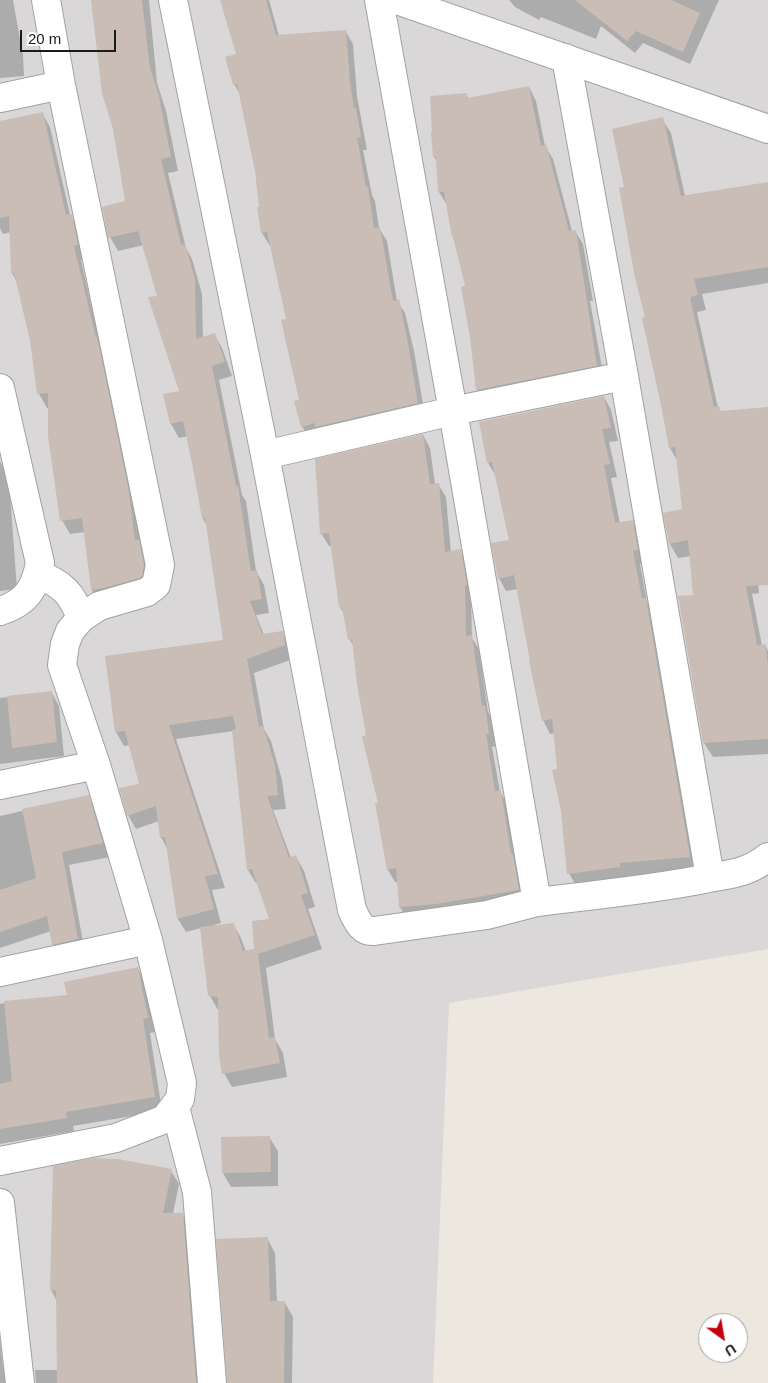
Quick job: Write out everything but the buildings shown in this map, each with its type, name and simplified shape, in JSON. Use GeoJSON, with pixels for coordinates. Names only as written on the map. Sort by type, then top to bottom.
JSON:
{"type":"FeatureCollection","features":[{"type":"Feature","properties":{"kind":"street"},"geometry":{"type":"LineString","coordinates":[[0,1161],[116,1138],[165,1119],[180,1099],[182,1083],[148,940],[96,765],[62,665],[70,631],[80,618],[99,606],[147,592],[156,586],[160,565],[61,85],[46,0]]}},
{"type":"Feature","properties":{"kind":"street"},"geometry":{"type":"LineString","coordinates":[[173,0],[265,455],[352,910],[361,927],[367,932],[374,932],[487,915],[537,902],[676,884],[729,875],[753,868],[768,857]]}},
{"type":"Feature","properties":{"kind":"street"},"geometry":{"type":"LineString","coordinates":[[380,0],[537,902]]}},
{"type":"Feature","properties":{"kind":"street"},"geometry":{"type":"LineString","coordinates":[[397,0],[768,129]]}},
{"type":"Feature","properties":{"kind":"street"},"geometry":{"type":"LineString","coordinates":[[566,58],[624,376],[710,877]]}},
{"type":"Feature","properties":{"kind":"street"},"geometry":{"type":"LineString","coordinates":[[0,98],[61,85]]}},
{"type":"Feature","properties":{"kind":"street"},"geometry":{"type":"LineString","coordinates":[[265,455],[453,411],[624,376]]}},
{"type":"Feature","properties":{"kind":"street"},"geometry":{"type":"LineString","coordinates":[[0,388],[40,563],[31,591],[14,606],[0,611]]}},
{"type":"Feature","properties":{"kind":"street"},"geometry":{"type":"LineString","coordinates":[[38,574],[52,579],[70,594],[80,618]]}},
{"type":"Feature","properties":{"kind":"street"},"geometry":{"type":"LineString","coordinates":[[0,785],[96,765]]}},
{"type":"Feature","properties":{"kind":"street"},"geometry":{"type":"LineString","coordinates":[[0,972],[148,940]]}},
{"type":"Feature","properties":{"kind":"street"},"geometry":{"type":"LineString","coordinates":[[175,1107],[197,1192],[212,1383]]}},
{"type":"Feature","properties":{"kind":"street"},"geometry":{"type":"LineString","coordinates":[[0,1203],[20,1383]]}},
{"type":"Feature","properties":{"kind":"shaded area"},"geometry":{"type":"Polygon","coordinates":[[[0,0],[768,0],[768,949],[449,1003],[433,1383],[0,1383],[0,0]]]}}]}
